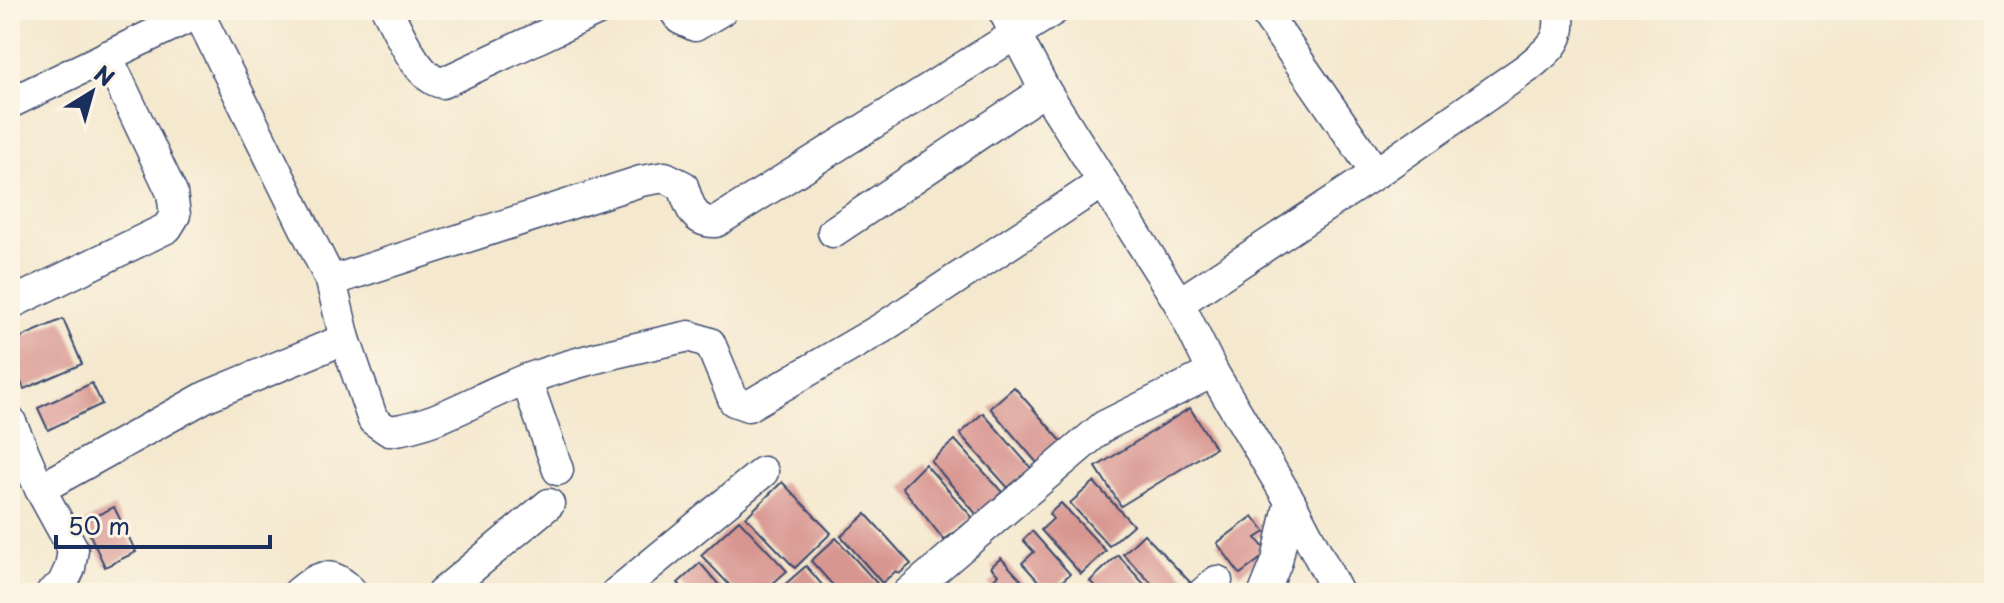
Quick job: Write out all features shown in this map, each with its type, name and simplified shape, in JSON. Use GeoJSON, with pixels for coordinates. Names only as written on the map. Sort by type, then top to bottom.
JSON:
{"type":"FeatureCollection","features":[{"type":"Feature","properties":{"kind":"street"},"geometry":{"type":"LineString","coordinates":[[387,10],[422,73],[434,82],[442,83],[598,10]]}},
{"type":"Feature","properties":{"kind":"street"},"geometry":{"type":"LineString","coordinates":[[674,10],[680,19],[695,26],[722,10]]}},
{"type":"Feature","properties":{"kind":"street"},"geometry":{"type":"LineString","coordinates":[[331,281],[641,181],[665,177],[683,186],[692,213],[697,218],[716,222],[1009,21],[1054,10]]}},
{"type":"Feature","properties":{"kind":"street"},"geometry":{"type":"LineString","coordinates":[[1263,10],[1376,173]]}},
{"type":"Feature","properties":{"kind":"street"},"geometry":{"type":"LineString","coordinates":[[1179,303],[1376,173],[1527,68],[1555,43],[1561,32],[1558,10]]}},
{"type":"Feature","properties":{"kind":"street"},"geometry":{"type":"LineString","coordinates":[[10,103],[201,11],[331,281],[345,339],[373,420],[389,431],[404,430],[455,412],[526,379],[689,336],[710,343],[734,401],[748,406],[882,328],[1103,182]]}},
{"type":"Feature","properties":{"kind":"street"},"geometry":{"type":"LineString","coordinates":[[1009,21],[1045,90],[1179,303],[1213,372],[1290,501],[1338,593]]}},
{"type":"Feature","properties":{"kind":"street"},"geometry":{"type":"LineString","coordinates":[[10,304],[167,228],[175,215],[172,193],[107,56]]}},
{"type":"Feature","properties":{"kind":"street"},"geometry":{"type":"LineString","coordinates":[[833,232],[1045,90]]}},
{"type":"Feature","properties":{"kind":"street"},"geometry":{"type":"LineString","coordinates":[[40,489],[207,396],[345,339]]}},
{"type":"Feature","properties":{"kind":"street"},"geometry":{"type":"LineString","coordinates":[[908,593],[1104,426],[1213,372]]}},
{"type":"Feature","properties":{"kind":"street"},"geometry":{"type":"LineString","coordinates":[[526,379],[558,470]]}},
{"type":"Feature","properties":{"kind":"street"},"geometry":{"type":"LineString","coordinates":[[10,420],[40,489],[73,549],[70,568],[62,585],[51,593]]}},
{"type":"Feature","properties":{"kind":"street"},"geometry":{"type":"LineString","coordinates":[[616,593],[763,472]]}},
{"type":"Feature","properties":{"kind":"street"},"geometry":{"type":"LineString","coordinates":[[1264,593],[1277,561],[1290,501]]}},
{"type":"Feature","properties":{"kind":"street"},"geometry":{"type":"LineString","coordinates":[[442,593],[549,504]]}},
{"type":"Feature","properties":{"kind":"street"},"geometry":{"type":"LineString","coordinates":[[298,593],[316,577],[330,577],[345,584],[353,593]]}},
{"type":"Feature","properties":{"kind":"building"},"geometry":{"type":"Polygon","coordinates":[[[63,319],[82,364],[24,389],[10,356],[10,342],[63,319]]]}},
{"type":"Feature","properties":{"kind":"building"},"geometry":{"type":"Polygon","coordinates":[[[92,383],[102,404],[48,430],[38,408],[92,383]]]}},
{"type":"Feature","properties":{"kind":"building"},"geometry":{"type":"Polygon","coordinates":[[[1014,387],[1063,443],[1038,464],[990,408],[1014,387]]]}},
{"type":"Feature","properties":{"kind":"building"},"geometry":{"type":"Polygon","coordinates":[[[1190,408],[1215,448],[1121,506],[1096,467],[1190,408]]]}},
{"type":"Feature","properties":{"kind":"building"},"geometry":{"type":"Polygon","coordinates":[[[983,413],[1032,469],[1009,489],[960,434],[983,413]]]}},
{"type":"Feature","properties":{"kind":"building"},"geometry":{"type":"Polygon","coordinates":[[[955,440],[1002,492],[977,515],[931,461],[955,440]]]}},
{"type":"Feature","properties":{"kind":"building"},"geometry":{"type":"Polygon","coordinates":[[[925,464],[973,518],[944,540],[902,487],[925,464]]]}},
{"type":"Feature","properties":{"kind":"building"},"geometry":{"type":"Polygon","coordinates":[[[782,482],[831,533],[795,568],[746,517],[782,482]]]}},
{"type":"Feature","properties":{"kind":"building"},"geometry":{"type":"Polygon","coordinates":[[[1094,482],[1133,525],[1109,546],[1070,503],[1094,482]]]}},
{"type":"Feature","properties":{"kind":"building"},"geometry":{"type":"Polygon","coordinates":[[[1061,503],[1106,551],[1081,574],[1041,530],[1053,519],[1049,514],[1061,503]]]}},
{"type":"Feature","properties":{"kind":"building"},"geometry":{"type":"Polygon","coordinates":[[[114,507],[136,552],[105,567],[84,522],[114,507]]]}},
{"type":"Feature","properties":{"kind":"building"},"geometry":{"type":"Polygon","coordinates":[[[866,514],[911,564],[882,583],[841,536],[866,514]]]}},
{"type":"Feature","properties":{"kind":"building"},"geometry":{"type":"Polygon","coordinates":[[[1253,516],[1265,532],[1256,538],[1268,553],[1240,574],[1217,543],[1253,516]]]}},
{"type":"Feature","properties":{"kind":"building"},"geometry":{"type":"Polygon","coordinates":[[[739,520],[787,571],[762,593],[737,593],[701,555],[739,520]]]}},
{"type":"Feature","properties":{"kind":"building"},"geometry":{"type":"Polygon","coordinates":[[[1032,531],[1070,574],[1049,593],[1022,563],[1034,552],[1023,540],[1032,531]]]}},
{"type":"Feature","properties":{"kind":"building"},"geometry":{"type":"Polygon","coordinates":[[[1144,534],[1190,582],[1179,593],[1173,593],[1164,584],[1158,590],[1123,554],[1144,534]]]}},
{"type":"Feature","properties":{"kind":"building"},"geometry":{"type":"Polygon","coordinates":[[[836,538],[883,590],[880,593],[840,593],[811,561],[836,538]]]}},
{"type":"Feature","properties":{"kind":"building"},"geometry":{"type":"Polygon","coordinates":[[[1118,555],[1152,593],[1101,593],[1090,581],[1118,555]]]}},
{"type":"Feature","properties":{"kind":"building"},"geometry":{"type":"Polygon","coordinates":[[[1001,558],[1033,593],[996,593],[988,584],[998,575],[991,567],[1001,558]]]}},
{"type":"Feature","properties":{"kind":"building"},"geometry":{"type":"Polygon","coordinates":[[[700,563],[726,593],[688,593],[678,583],[700,563]]]}},
{"type":"Feature","properties":{"kind":"building"},"geometry":{"type":"Polygon","coordinates":[[[806,566],[829,593],[790,593],[783,586],[806,566]]]}}]}
